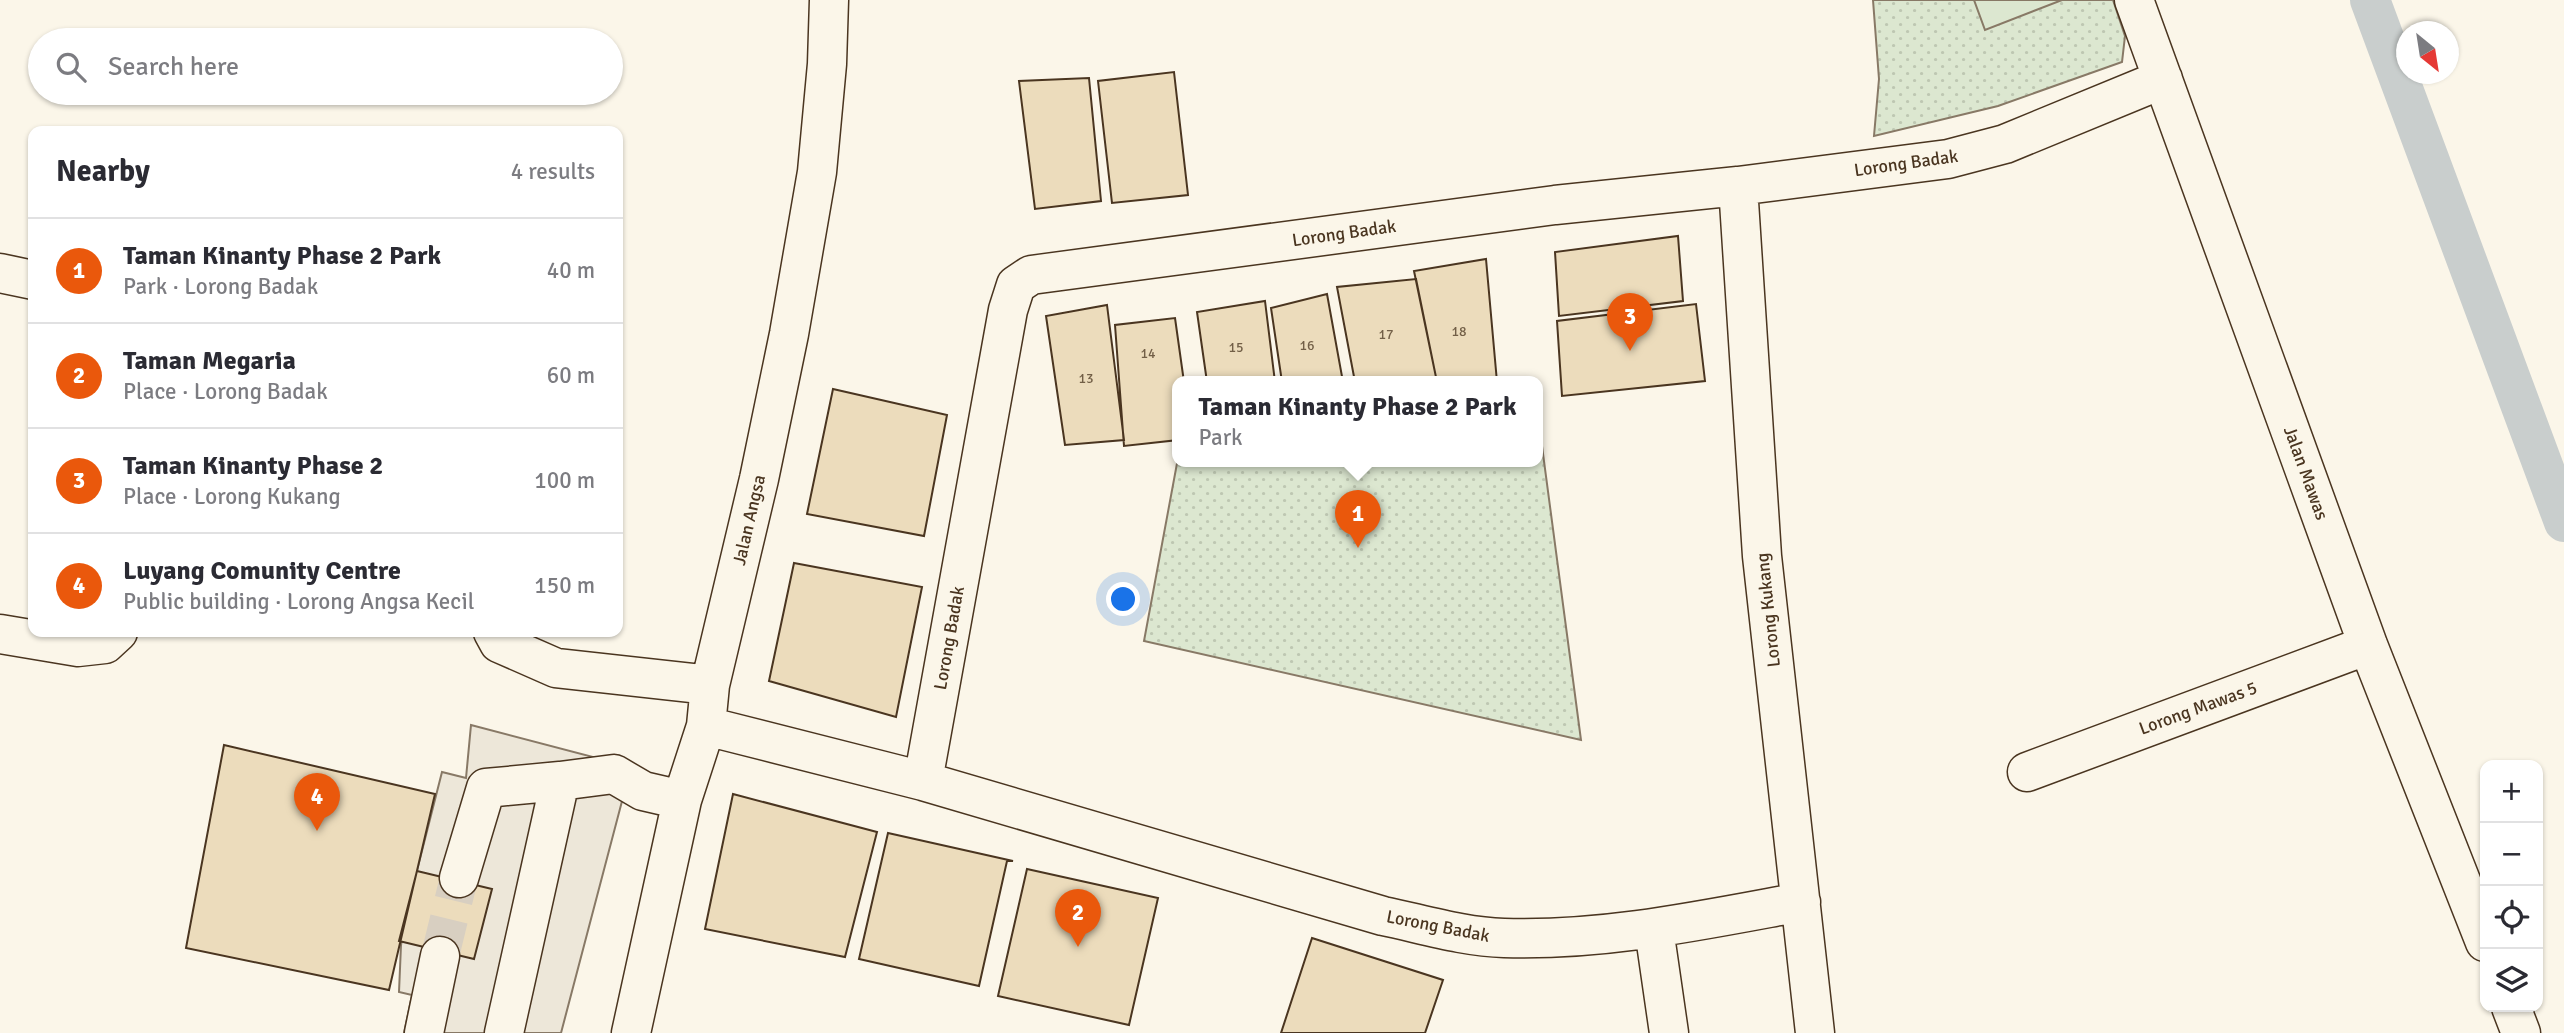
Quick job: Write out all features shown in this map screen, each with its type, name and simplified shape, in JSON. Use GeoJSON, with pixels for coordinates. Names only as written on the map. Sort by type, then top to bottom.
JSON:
{"type":"FeatureCollection","features":[{"type":"Feature","properties":{"kind":"street","name":"Jalan Angsa"},"geometry":{"type":"LineString","coordinates":[[631,1033],[682,800],[706,726],[710,685],[758,479],[805,252],[817,172],[827,64],[829,0]]}},
{"type":"Feature","properties":{"kind":"street","name":"Jalan Mawas"},"geometry":{"type":"LineString","coordinates":[[2134,0],[2368,645],[2480,929]]}},
{"type":"Feature","properties":{"kind":"street","name":"Lorong Badak"},"geometry":{"type":"LineString","coordinates":[[923,781],[1008,310],[1016,285],[1031,275],[1555,205],[1738,186],[1948,159],[2005,144],[2163,79]]}},
{"type":"Feature","properties":{"kind":"street","name":"Lorong Kukang"},"geometry":{"type":"LineString","coordinates":[[1738,186],[1762,556],[1815,1033]]}},
{"type":"Feature","properties":{"kind":"street"},"geometry":{"type":"LineString","coordinates":[[0,273],[28,279]]}},
{"type":"Feature","properties":{"kind":"street"},"geometry":{"type":"LineString","coordinates":[[0,634],[78,647],[105,644],[113,637]]}},
{"type":"Feature","properties":{"kind":"street"},"geometry":{"type":"LineString","coordinates":[[496,637],[499,643],[556,668],[710,685]]}},
{"type":"Feature","properties":{"kind":"street","name":"Lorong Mawas 5"},"geometry":{"type":"LineString","coordinates":[[2027,772],[2368,645]]}},
{"type":"Feature","properties":{"kind":"street","name":"Lorong Badak"},"geometry":{"type":"LineString","coordinates":[[706,726],[923,781],[1383,916],[1446,929],[1502,938],[1571,937],[1654,929],[1801,902]]}},
{"type":"Feature","properties":{"kind":"street"},"geometry":{"type":"LineString","coordinates":[[459,878],[486,788],[614,774],[643,791],[682,800]]}},
{"type":"Feature","properties":{"kind":"street"},"geometry":{"type":"LineString","coordinates":[[504,1033],[560,781]]}},
{"type":"Feature","properties":{"kind":"street"},"geometry":{"type":"LineString","coordinates":[[1654,929],[1669,1033]]}},
{"type":"Feature","properties":{"kind":"street"},"geometry":{"type":"LineString","coordinates":[[424,1033],[440,956]]}},
{"type":"Feature","properties":{"kind":"street"},"geometry":{"type":"LineString","coordinates":[[2513,1012],[2521,1033]]}},
{"type":"Feature","properties":{"kind":"green space"},"geometry":{"type":"Polygon","coordinates":[[[1873,0],[2113,0],[2125,36],[2122,62],[1998,106],[1874,136],[1879,79],[1873,0]]]}},
{"type":"Feature","properties":{"kind":"green space"},"geometry":{"type":"Polygon","coordinates":[[[1974,0],[2062,0],[1985,30],[1974,0]]]}},
{"type":"Feature","properties":{"kind":"green space"},"geometry":{"type":"Polygon","coordinates":[[[1543,454],[1581,740],[1144,641],[1176,467],[1543,467],[1543,454]]]}},
{"type":"Feature","properties":{"kind":"shaded area"},"geometry":{"type":"Polygon","coordinates":[[[471,725],[631,767],[561,1033],[404,1033],[412,995],[399,992],[401,945],[410,898],[442,772],[466,778],[471,725]]]}},
{"type":"Feature","properties":{"kind":"building"},"geometry":{"type":"Polygon","coordinates":[[[1174,72],[1188,195],[1112,203],[1098,81],[1174,72]]]}},
{"type":"Feature","properties":{"kind":"building"},"geometry":{"type":"Polygon","coordinates":[[[1089,78],[1101,201],[1035,209],[1019,81],[1089,78]]]}},
{"type":"Feature","properties":{"kind":"building"},"geometry":{"type":"Polygon","coordinates":[[[1678,236],[1683,301],[1559,316],[1555,252],[1678,236]]]}},
{"type":"Feature","properties":{"kind":"building"},"geometry":{"type":"Polygon","coordinates":[[[1486,259],[1496,376],[1436,376],[1414,271],[1486,259]]]}},
{"type":"Feature","properties":{"kind":"building"},"geometry":{"type":"Polygon","coordinates":[[[1416,279],[1436,376],[1354,376],[1337,287],[1416,279]]]}},
{"type":"Feature","properties":{"kind":"building"},"geometry":{"type":"Polygon","coordinates":[[[1327,294],[1342,376],[1281,376],[1271,308],[1327,294]]]}},
{"type":"Feature","properties":{"kind":"building"},"geometry":{"type":"Polygon","coordinates":[[[1265,301],[1274,376],[1206,376],[1197,312],[1265,301]]]}},
{"type":"Feature","properties":{"kind":"building"},"geometry":{"type":"Polygon","coordinates":[[[1696,304],[1705,381],[1562,396],[1557,321],[1696,304]]]}},
{"type":"Feature","properties":{"kind":"building"},"geometry":{"type":"Polygon","coordinates":[[[1107,305],[1124,440],[1065,445],[1046,316],[1107,305]]]}},
{"type":"Feature","properties":{"kind":"building"},"geometry":{"type":"Polygon","coordinates":[[[1175,318],[1183,376],[1172,376],[1172,441],[1124,446],[1115,325],[1175,318]]]}},
{"type":"Feature","properties":{"kind":"building"},"geometry":{"type":"Polygon","coordinates":[[[833,389],[947,415],[924,536],[807,514],[833,389]]]}},
{"type":"Feature","properties":{"kind":"building"},"geometry":{"type":"Polygon","coordinates":[[[794,563],[922,587],[896,717],[769,681],[794,563]]]}},
{"type":"Feature","properties":{"kind":"building"},"geometry":{"type":"Polygon","coordinates":[[[224,745],[435,794],[389,990],[186,948],[224,745]]]}},
{"type":"Feature","properties":{"kind":"building"},"geometry":{"type":"Polygon","coordinates":[[[733,794],[877,832],[845,957],[705,929],[733,794]]]}},
{"type":"Feature","properties":{"kind":"building"},"geometry":{"type":"Polygon","coordinates":[[[888,833],[1013,861],[1007,861],[979,986],[859,959],[888,833]]]}},
{"type":"Feature","properties":{"kind":"building"},"geometry":{"type":"Polygon","coordinates":[[[1027,869],[1158,898],[1129,1025],[998,996],[1027,869]]]}},
{"type":"Feature","properties":{"kind":"building"},"geometry":{"type":"Polygon","coordinates":[[[417,871],[492,889],[474,959],[399,941],[417,871]]]}},
{"type":"Feature","properties":{"kind":"building"},"geometry":{"type":"Polygon","coordinates":[[[1312,938],[1443,980],[1425,1033],[1281,1033],[1312,938]]]}},
{"type":"Feature","properties":{"kind":"waterway"},"geometry":{"type":"LineString","coordinates":[[2370,0],[2564,522]]}},
{"type":"Feature","properties":{"kind":"tunnel"},"geometry":{"type":"LineString","coordinates":[[440,956],[459,878]]}},
{"type":"Feature","properties":{"kind":"place","name":"Taman Kinanty Phase 2"},"geometry":{"type":"Point","coordinates":[1630,351]}},
{"type":"Feature","properties":{"kind":"place","name":"Taman Kinanty Phase 2 Park"},"geometry":{"type":"Point","coordinates":[1358,548]}},
{"type":"Feature","properties":{"kind":"place","name":"Luyang Comunity Centre"},"geometry":{"type":"Point","coordinates":[317,831]}},
{"type":"Feature","properties":{"kind":"place","name":"Taman Megaria"},"geometry":{"type":"Point","coordinates":[1078,947]}}]}
